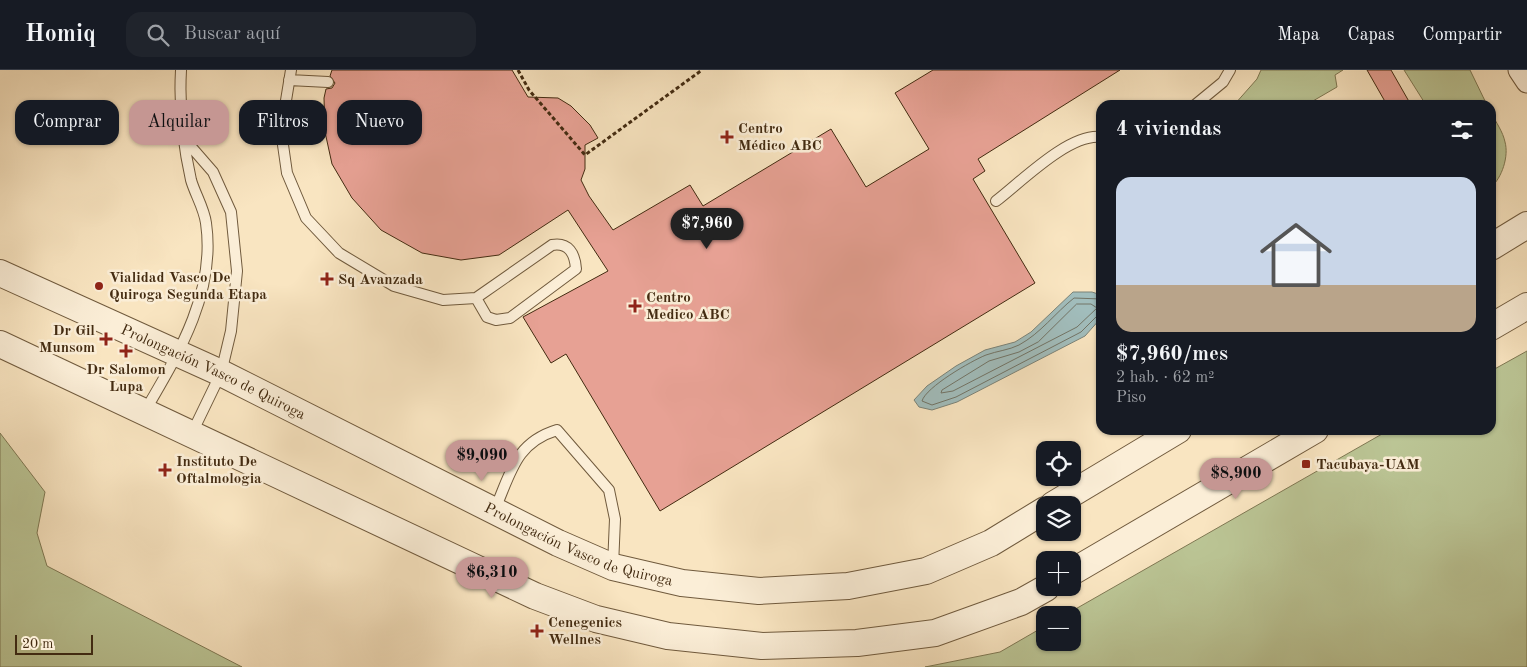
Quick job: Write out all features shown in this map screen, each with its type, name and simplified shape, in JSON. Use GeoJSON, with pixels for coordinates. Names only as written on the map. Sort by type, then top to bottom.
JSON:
{"type":"FeatureCollection","features":[{"type":"Feature","properties":{"kind":"street"},"geometry":{"type":"LineString","coordinates":[[1519,70],[1527,82]]}},
{"type":"Feature","properties":{"kind":"street"},"geometry":{"type":"LineString","coordinates":[[1496,244],[1527,225]]}},
{"type":"Feature","properties":{"kind":"street","name":"Prolongación Vasco de Quiroga"},"geometry":{"type":"LineString","coordinates":[[0,273],[221,373],[494,511],[613,567],[682,583],[759,591],[848,586],[926,571],[991,542],[1036,515]]}},
{"type":"Feature","properties":{"kind":"street"},"geometry":{"type":"LineString","coordinates":[[1496,324],[1527,306]]}},
{"type":"Feature","properties":{"kind":"street"},"geometry":{"type":"LineString","coordinates":[[0,344],[145,410],[535,596],[596,619],[668,636],[762,646],[857,643],[935,632],[1021,602],[1036,594]]}},
{"type":"Feature","properties":{"kind":"street"},"geometry":{"type":"LineString","coordinates":[[1068,496],[1170,435]]}},
{"type":"Feature","properties":{"kind":"street"},"geometry":{"type":"LineString","coordinates":[[1081,567],[1304,435]]}},
{"type":"Feature","properties":{"kind":"lane"},"geometry":{"type":"LineString","coordinates":[[179,100],[181,70]]}},
{"type":"Feature","properties":{"kind":"lane"},"geometry":{"type":"LineString","coordinates":[[1201,100],[1223,82],[1230,70]]}},
{"type":"Feature","properties":{"kind":"lane"},"geometry":{"type":"LineString","coordinates":[[328,82],[290,75],[282,130],[287,173],[306,218],[339,253],[394,286],[443,300],[476,298],[552,245],[560,244],[568,247],[575,258],[576,269],[510,318],[496,320],[487,317],[476,298]]}},
{"type":"Feature","properties":{"kind":"lane"},"geometry":{"type":"LineString","coordinates":[[996,201],[1065,146],[1096,136]]}},
{"type":"Feature","properties":{"kind":"lane"},"geometry":{"type":"LineString","coordinates":[[145,410],[179,354],[193,320],[208,269],[206,222],[192,180],[187,145]]}},
{"type":"Feature","properties":{"kind":"lane"},"geometry":{"type":"LineString","coordinates":[[190,145],[213,172],[231,212],[237,271],[231,331],[221,373],[192,433]]}},
{"type":"Feature","properties":{"kind":"lane"},"geometry":{"type":"LineString","coordinates":[[494,511],[518,456],[527,444],[542,434],[557,430],[609,490],[616,519],[613,567]]}},
{"type":"Feature","properties":{"kind":"path"},"geometry":{"type":"LineString","coordinates":[[518,70],[529,90],[585,155],[702,70]]}},
{"type":"Feature","properties":{"kind":"green space"},"geometry":{"type":"Polygon","coordinates":[[[1261,70],[1343,70],[1335,75],[1337,87],[1315,100],[1238,100],[1257,79],[1261,70]]]}},
{"type":"Feature","properties":{"kind":"green space"},"geometry":{"type":"Polygon","coordinates":[[[1404,70],[1470,70],[1485,100],[1423,100],[1404,70]]]}},
{"type":"Feature","properties":{"kind":"green space"},"geometry":{"type":"Polygon","coordinates":[[[1496,122],[1503,135],[1506,148],[1505,160],[1496,181],[1496,122]]]}},
{"type":"Feature","properties":{"kind":"green space"},"geometry":{"type":"Polygon","coordinates":[[[1527,351],[1527,667],[925,667],[1000,652],[1036,631],[1036,651],[1081,651],[1081,606],[1380,435],[1496,435],[1496,368],[1527,351]]]}},
{"type":"Feature","properties":{"kind":"green space"},"geometry":{"type":"Polygon","coordinates":[[[0,433],[45,492],[37,533],[47,566],[242,667],[0,667],[0,433]]]}},
{"type":"Feature","properties":{"kind":"water"},"geometry":{"type":"Polygon","coordinates":[[[1073,292],[1096,293],[1096,324],[1085,336],[957,402],[932,410],[919,407],[914,400],[927,386],[956,366],[985,350],[1015,342],[1031,332],[1073,292]]]}},
{"type":"Feature","properties":{"kind":"building","name":"Centro Médico ABC"},"geometry":{"type":"Polygon","coordinates":[[[332,70],[512,70],[528,97],[558,98],[571,106],[590,125],[598,138],[585,145],[585,169],[581,180],[589,196],[613,230],[690,185],[703,206],[831,129],[866,187],[929,149],[895,93],[933,70],[1120,70],[978,159],[985,171],[973,179],[1035,283],[660,511],[566,354],[551,363],[523,317],[608,271],[568,210],[499,255],[461,260],[422,253],[381,230],[352,198],[332,164],[327,141],[327,100],[324,100],[324,98],[326,89],[332,88],[335,83],[330,76],[332,70]]]}},
{"type":"Feature","properties":{"kind":"building"},"geometry":{"type":"Polygon","coordinates":[[[1367,70],[1391,70],[1408,100],[1384,100],[1367,70]]]}},
{"type":"Feature","properties":{"kind":"place","name":"Centro Médico ABC"},"geometry":{"type":"Point","coordinates":[727,137]}},
{"type":"Feature","properties":{"kind":"place","name":"Sq Avanzada"},"geometry":{"type":"Point","coordinates":[327,279]}},
{"type":"Feature","properties":{"kind":"place","name":"Vialidad Vasco De Quiroga Segunda Etapa"},"geometry":{"type":"Point","coordinates":[99,286]}},
{"type":"Feature","properties":{"kind":"place","name":"Centro Medico ABC"},"geometry":{"type":"Point","coordinates":[635,306]}},
{"type":"Feature","properties":{"kind":"place","name":"Dr Gil Munsom"},"geometry":{"type":"Point","coordinates":[106,339]}},
{"type":"Feature","properties":{"kind":"place","name":"Dr Salomon Lupa"},"geometry":{"type":"Point","coordinates":[126,351]}},
{"type":"Feature","properties":{"kind":"place","name":"Tacubaya-UAM"},"geometry":{"type":"Point","coordinates":[1306,464]}},
{"type":"Feature","properties":{"kind":"place","name":"Instituto De Oftalmologia"},"geometry":{"type":"Point","coordinates":[165,470]}},
{"type":"Feature","properties":{"kind":"place","name":"Cenegenics Wellnes"},"geometry":{"type":"Point","coordinates":[537,631]}}]}
